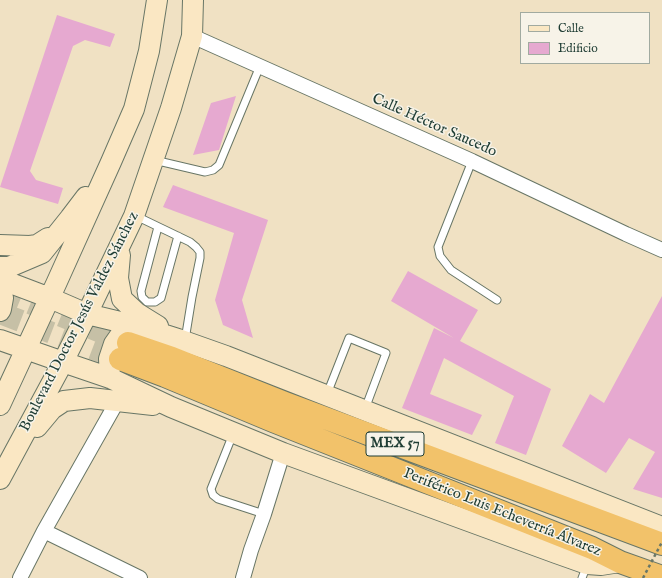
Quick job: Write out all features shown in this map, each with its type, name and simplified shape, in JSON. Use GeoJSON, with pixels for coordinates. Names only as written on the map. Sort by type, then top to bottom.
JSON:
{"type":"FeatureCollection","features":[{"type":"Feature","properties":{"kind":"highway","name":"Periférico Luis Echeverría Álvarez"},"geometry":{"type":"LineString","coordinates":[[129,341],[178,347],[285,403],[662,543]]}},
{"type":"Feature","properties":{"kind":"highway","name":"Periférico Luis Echeverría Álvarez"},"geometry":{"type":"LineString","coordinates":[[129,341],[165,376],[280,424],[588,560],[620,562],[662,577]]}},
{"type":"Feature","properties":{"kind":"main road"},"geometry":{"type":"LineString","coordinates":[[2,401],[50,298],[134,109],[148,51],[157,0]]}},
{"type":"Feature","properties":{"kind":"main road","name":"Boulevard Doctor Jesús Valdez Sánchez"},"geometry":{"type":"LineString","coordinates":[[1,477],[63,362],[134,216],[171,108],[192,36],[193,0]]}},
{"type":"Feature","properties":{"kind":"main road"},"geometry":{"type":"LineString","coordinates":[[0,267],[9,267],[42,253],[111,162]]}},
{"type":"Feature","properties":{"kind":"main road"},"geometry":{"type":"LineString","coordinates":[[0,245],[37,245],[70,218]]}},
{"type":"Feature","properties":{"kind":"main road"},"geometry":{"type":"LineString","coordinates":[[122,243],[118,278],[122,299],[178,347],[226,356],[662,527]]}},
{"type":"Feature","properties":{"kind":"main road"},"geometry":{"type":"LineString","coordinates":[[0,279],[87,314],[129,341]]}},
{"type":"Feature","properties":{"kind":"main road"},"geometry":{"type":"LineString","coordinates":[[0,285],[3,298],[0,311]]}},
{"type":"Feature","properties":{"kind":"main road"},"geometry":{"type":"LineString","coordinates":[[110,378],[109,359],[114,344],[121,334],[129,341]]}},
{"type":"Feature","properties":{"kind":"main road"},"geometry":{"type":"LineString","coordinates":[[0,340],[110,378],[172,407],[282,453],[588,560]]}},
{"type":"Feature","properties":{"kind":"main road"},"geometry":{"type":"LineString","coordinates":[[0,373],[2,401]]}},
{"type":"Feature","properties":{"kind":"main road"},"geometry":{"type":"LineString","coordinates":[[1,477],[42,421],[52,409],[64,401],[90,398],[172,407]]}},
{"type":"Feature","properties":{"kind":"street","name":"Calle Héctor Saucedo"},"geometry":{"type":"LineString","coordinates":[[192,36],[472,162],[662,250]]}},
{"type":"Feature","properties":{"kind":"street"},"geometry":{"type":"LineString","coordinates":[[20,578],[44,531],[118,400]]}},
{"type":"Feature","properties":{"kind":"street"},"geometry":{"type":"LineString","coordinates":[[243,578],[250,550],[264,514],[282,453]]}},
{"type":"Feature","properties":{"kind":"street"},"geometry":{"type":"LineString","coordinates":[[44,531],[136,577]]}},
{"type":"Feature","properties":{"kind":"lane"},"geometry":{"type":"LineString","coordinates":[[154,160],[205,172],[216,168],[219,165],[260,66]]}},
{"type":"Feature","properties":{"kind":"lane"},"geometry":{"type":"LineString","coordinates":[[472,162],[438,247],[440,256],[451,270],[497,300]]}},
{"type":"Feature","properties":{"kind":"lane"},"geometry":{"type":"LineString","coordinates":[[134,216],[190,242],[200,252],[192,297],[178,347]]}},
{"type":"Feature","properties":{"kind":"lane"},"geometry":{"type":"LineString","coordinates":[[158,227],[141,291],[142,297],[147,302],[155,302],[161,298],[178,236]]}},
{"type":"Feature","properties":{"kind":"lane"},"geometry":{"type":"LineString","coordinates":[[326,396],[348,338],[386,353],[364,411]]}},
{"type":"Feature","properties":{"kind":"lane"},"geometry":{"type":"LineString","coordinates":[[234,433],[211,489],[213,495],[218,499],[264,514]]}},
{"type":"Feature","properties":{"kind":"path"},"geometry":{"type":"LineString","coordinates":[[643,578],[662,543]]}},
{"type":"Feature","properties":{"kind":"building"},"geometry":{"type":"Polygon","coordinates":[[[57,15],[115,34],[110,47],[85,40],[73,46],[30,171],[36,180],[63,188],[58,204],[0,187],[57,15]]]}},
{"type":"Feature","properties":{"kind":"building"},"geometry":{"type":"Polygon","coordinates":[[[236,96],[219,150],[193,155],[211,103],[236,96]]]}},
{"type":"Feature","properties":{"kind":"building"},"geometry":{"type":"Polygon","coordinates":[[[173,185],[268,220],[242,300],[253,338],[223,325],[215,300],[234,233],[163,207],[173,185]]]}},
{"type":"Feature","properties":{"kind":"building"},"geometry":{"type":"Polygon","coordinates":[[[408,271],[478,310],[460,341],[551,389],[526,455],[495,443],[514,396],[444,358],[430,394],[482,415],[472,435],[402,408],[434,328],[454,338],[391,301],[408,271]]]}},
{"type":"Feature","properties":{"kind":"building"},"geometry":{"type":"Polygon","coordinates":[[[662,296],[662,498],[633,489],[655,452],[629,438],[606,473],[562,446],[590,394],[604,403],[662,296]]]}},
{"type":"Feature","properties":{"kind":"tunnel"},"geometry":{"type":"LineString","coordinates":[[0,291],[128,343]]}},
{"type":"Feature","properties":{"kind":"tunnel"},"geometry":{"type":"LineString","coordinates":[[0,313],[120,359]]}}]}
